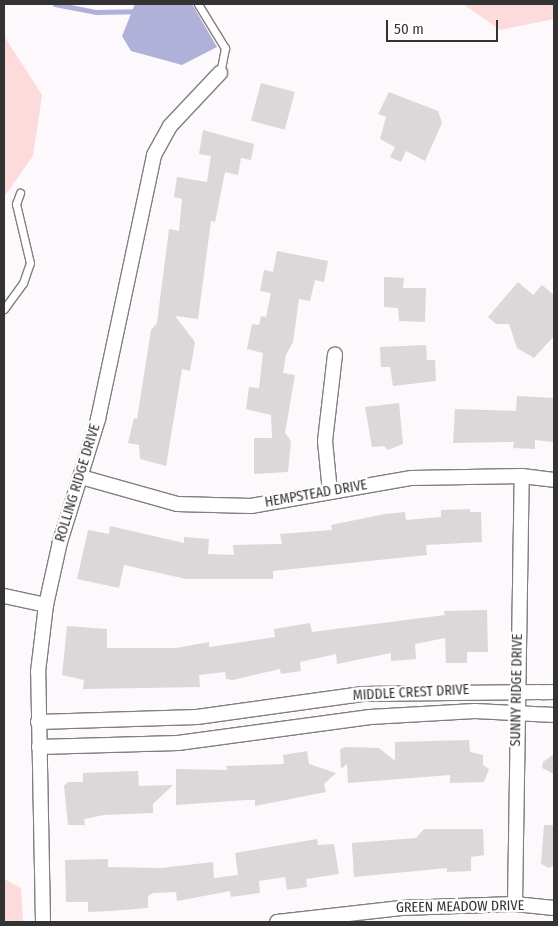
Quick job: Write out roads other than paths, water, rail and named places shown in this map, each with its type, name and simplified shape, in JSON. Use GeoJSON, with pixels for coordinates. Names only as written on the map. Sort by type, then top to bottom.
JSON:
{"type":"FeatureCollection","features":[{"type":"Feature","properties":{"kind":"street","name":"ROLLING RIDGE DRIVE"},"geometry":{"type":"LineString","coordinates":[[43,922],[38,722],[46,605],[98,419],[154,155],[170,126],[220,73]]}},
{"type":"Feature","properties":{"kind":"street"},"geometry":{"type":"LineString","coordinates":[[330,492],[325,441],[335,354]]}},
{"type":"Feature","properties":{"kind":"street","name":"HEMPSTEAD DRIVE"},"geometry":{"type":"LineString","coordinates":[[81,478],[177,504],[250,506],[412,478],[522,476],[554,480]]}},
{"type":"Feature","properties":{"kind":"street","name":"SUNNY RIDGE DRIVE"},"geometry":{"type":"LineString","coordinates":[[515,904],[517,689],[522,476]]}},
{"type":"Feature","properties":{"kind":"street"},"geometry":{"type":"LineString","coordinates":[[4,596],[46,605]]}},
{"type":"Feature","properties":{"kind":"street","name":"MIDDLE CREST DRIVE"},"geometry":{"type":"LineString","coordinates":[[38,722],[173,719],[362,694],[517,689],[554,692]]}},
{"type":"Feature","properties":{"kind":"street"},"geometry":{"type":"LineString","coordinates":[[268,707],[272,730]]}},
{"type":"Feature","properties":{"kind":"street","name":"MIDDLE CREST DRIVE"},"geometry":{"type":"LineString","coordinates":[[39,747],[178,743],[362,718],[517,713],[554,715]]}},
{"type":"Feature","properties":{"kind":"street","name":"GREEN MEADOW DRIVE"},"geometry":{"type":"LineString","coordinates":[[277,922],[401,908],[515,904],[554,908]]}},
{"type":"Feature","properties":{"kind":"lane"},"geometry":{"type":"LineString","coordinates":[[198,4],[225,48],[220,73]]}},
{"type":"Feature","properties":{"kind":"lane"},"geometry":{"type":"LineString","coordinates":[[4,309],[23,283],[30,263],[16,204],[20,193]]}},
{"type":"Feature","properties":{"kind":"water"},"geometry":{"type":"Polygon","coordinates":[[[135,4],[192,4],[217,47],[182,65],[131,51],[122,36],[135,4]]]}},
{"type":"Feature","properties":{"kind":"waterway"},"geometry":{"type":"LineString","coordinates":[[55,4],[96,12],[135,11]]}}]}
